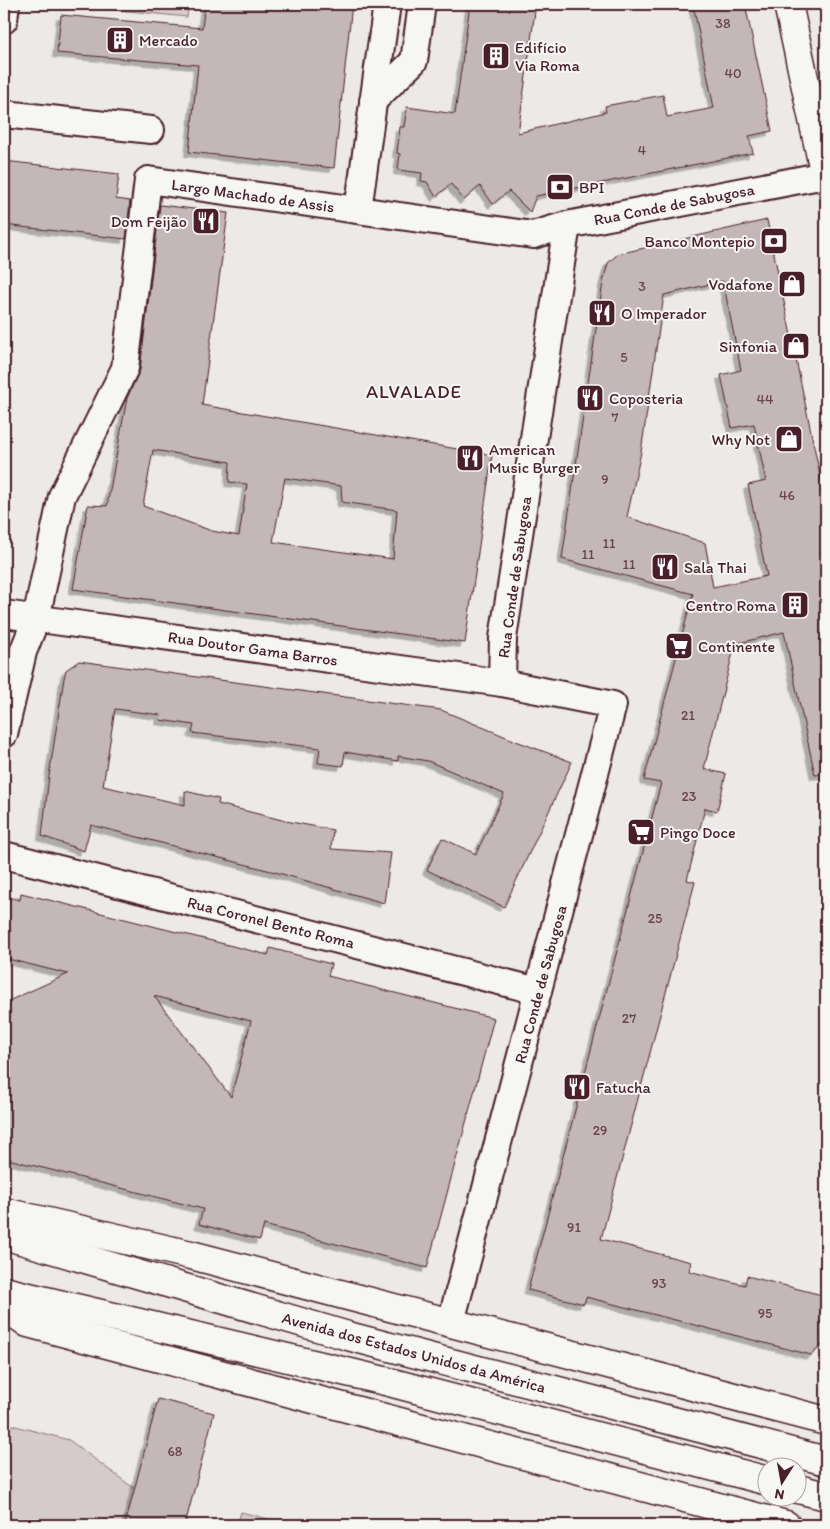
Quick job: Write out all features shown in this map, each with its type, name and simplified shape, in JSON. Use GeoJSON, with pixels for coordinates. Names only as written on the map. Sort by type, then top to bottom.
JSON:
{"type":"FeatureCollection","features":[{"type":"Feature","properties":{"kind":"main road"},"geometry":{"type":"LineString","coordinates":[[788,4],[825,171]]}},
{"type":"Feature","properties":{"kind":"main road"},"geometry":{"type":"LineString","coordinates":[[4,1212],[169,1250],[826,1421]]}},
{"type":"Feature","properties":{"kind":"main road","name":"Avenida dos Estados Unidos da América"},"geometry":{"type":"LineString","coordinates":[[4,1235],[348,1336],[826,1461]]}},
{"type":"Feature","properties":{"kind":"main road"},"geometry":{"type":"LineString","coordinates":[[4,1291],[389,1382],[758,1478]]}},
{"type":"Feature","properties":{"kind":"main road"},"geometry":{"type":"LineString","coordinates":[[4,1306],[28,1323],[786,1525]]}},
{"type":"Feature","properties":{"kind":"main road"},"geometry":{"type":"LineString","coordinates":[[808,1492],[826,1496]]}},
{"type":"Feature","properties":{"kind":"street"},"geometry":{"type":"LineString","coordinates":[[4,20],[6,4]]}},
{"type":"Feature","properties":{"kind":"street"},"geometry":{"type":"LineString","coordinates":[[358,210],[386,4]]}},
{"type":"Feature","properties":{"kind":"street"},"geometry":{"type":"LineString","coordinates":[[373,101],[414,61],[422,4]]}},
{"type":"Feature","properties":{"kind":"street"},"geometry":{"type":"LineString","coordinates":[[4,114],[151,130]]}},
{"type":"Feature","properties":{"kind":"street","name":"Rua Conde de Sabugosa"},"geometry":{"type":"LineString","coordinates":[[451,1322],[613,705],[502,683],[503,638],[567,225],[825,171]]}},
{"type":"Feature","properties":{"kind":"street","name":"Largo Machado de Assis"},"geometry":{"type":"LineString","coordinates":[[36,619],[62,496],[125,368],[148,180],[533,235],[567,225]]}},
{"type":"Feature","properties":{"kind":"street","name":"Rua Doutor Gama Barros"},"geometry":{"type":"LineString","coordinates":[[4,614],[502,683]]}},
{"type":"Feature","properties":{"kind":"street"},"geometry":{"type":"LineString","coordinates":[[4,734],[23,652],[36,619]]}},
{"type":"Feature","properties":{"kind":"street","name":"Rua Coronel Bento Roma"},"geometry":{"type":"LineString","coordinates":[[4,855],[538,991]]}},
{"type":"Feature","properties":{"kind":"shaded area"},"geometry":{"type":"Polygon","coordinates":[[[59,4],[189,4],[187,17],[59,4]]]}},
{"type":"Feature","properties":{"kind":"shaded area"},"geometry":{"type":"Polygon","coordinates":[[[4,1423],[69,1440],[135,1489],[125,1525],[4,1525],[4,1423]]]}},
{"type":"Feature","properties":{"kind":"shaded area"},"geometry":{"type":"Polygon","coordinates":[[[241,1512],[292,1525],[237,1525],[241,1512]]]}},
{"type":"Feature","properties":{"kind":"building"},"geometry":{"type":"Polygon","coordinates":[[[205,4],[352,4],[334,168],[189,152],[198,65],[57,53],[61,15],[202,28],[205,4]]]}},
{"type":"Feature","properties":{"kind":"building"},"geometry":{"type":"Polygon","coordinates":[[[470,4],[536,4],[518,133],[606,112],[605,106],[663,95],[667,117],[714,108],[693,4],[745,4],[772,131],[749,136],[753,153],[536,196],[530,212],[509,191],[493,204],[480,186],[464,200],[451,184],[436,197],[427,182],[421,181],[422,173],[398,170],[400,154],[397,153],[400,127],[404,127],[407,107],[455,114],[470,4]]]}},
{"type":"Feature","properties":{"kind":"building"},"geometry":{"type":"Polygon","coordinates":[[[4,161],[119,174],[116,199],[130,201],[126,239],[4,225],[4,161]]]}},
{"type":"Feature","properties":{"kind":"building"},"geometry":{"type":"Polygon","coordinates":[[[160,205],[228,213],[202,405],[492,455],[465,643],[73,589],[88,505],[107,506],[127,398],[140,370],[160,205]],[[153,450],[143,506],[212,531],[239,536],[247,484],[229,482],[230,462],[153,450]],[[285,478],[273,542],[393,559],[397,510],[342,502],[341,486],[285,478]]]}},
{"type":"Feature","properties":{"kind":"building"},"geometry":{"type":"Polygon","coordinates":[[[767,220],[826,504],[826,774],[815,775],[784,632],[735,644],[704,769],[726,774],[717,811],[705,808],[687,880],[695,882],[601,1239],[691,1262],[689,1271],[716,1278],[745,1285],[747,1276],[826,1296],[826,1342],[811,1355],[586,1297],[584,1304],[528,1290],[661,783],[644,780],[693,594],[562,559],[603,282],[608,263],[618,254],[767,220]],[[723,281],[664,295],[641,452],[627,517],[705,543],[713,587],[767,576],[748,485],[766,481],[754,424],[732,428],[721,375],[741,370],[723,281]]]}},
{"type":"Feature","properties":{"kind":"building"},"geometry":{"type":"Polygon","coordinates":[[[79,661],[441,710],[572,762],[504,907],[427,870],[442,838],[476,854],[504,794],[428,761],[398,756],[398,761],[345,752],[343,766],[318,763],[320,748],[192,733],[194,725],[160,720],[161,715],[115,709],[103,786],[185,805],[185,791],[219,799],[218,804],[286,821],[333,830],[331,849],[391,853],[384,903],[275,872],[91,825],[84,851],[42,836],[64,678],[66,670],[79,661]]]}},
{"type":"Feature","properties":{"kind":"building"},"geometry":{"type":"Polygon","coordinates":[[[21,893],[268,955],[270,948],[331,964],[328,976],[494,1018],[427,1268],[264,1225],[260,1240],[199,1224],[203,1209],[4,1158],[4,1003],[68,974],[4,958],[4,896],[20,900],[21,893]],[[154,996],[231,1097],[251,1021],[154,996]]]}},
{"type":"Feature","properties":{"kind":"building"},"geometry":{"type":"Polygon","coordinates":[[[158,1399],[214,1413],[185,1525],[125,1525],[158,1399]]]}},
{"type":"Feature","properties":{"kind":"place","name":"Mercado"},"geometry":{"type":"Point","coordinates":[120,40]}},
{"type":"Feature","properties":{"kind":"place","name":"Edifício Via Roma"},"geometry":{"type":"Point","coordinates":[496,56]}},
{"type":"Feature","properties":{"kind":"place","name":"BPI"},"geometry":{"type":"Point","coordinates":[560,187]}},
{"type":"Feature","properties":{"kind":"place","name":"Dom Feijão"},"geometry":{"type":"Point","coordinates":[206,221]}},
{"type":"Feature","properties":{"kind":"place","name":"Banco Montepio"},"geometry":{"type":"Point","coordinates":[774,241]}},
{"type":"Feature","properties":{"kind":"place","name":"Vodafone"},"geometry":{"type":"Point","coordinates":[792,284]}},
{"type":"Feature","properties":{"kind":"place","name":"O Imperador"},"geometry":{"type":"Point","coordinates":[602,313]}},
{"type":"Feature","properties":{"kind":"place","name":"Sinfonia"},"geometry":{"type":"Point","coordinates":[796,346]}},
{"type":"Feature","properties":{"kind":"place","name":"Coposteria"},"geometry":{"type":"Point","coordinates":[590,398]}},
{"type":"Feature","properties":{"kind":"place","name":"Why Not"},"geometry":{"type":"Point","coordinates":[789,439]}},
{"type":"Feature","properties":{"kind":"place","name":"American Music Burger"},"geometry":{"type":"Point","coordinates":[470,458]}},
{"type":"Feature","properties":{"kind":"place","name":"Sala Thai"},"geometry":{"type":"Point","coordinates":[665,567]}},
{"type":"Feature","properties":{"kind":"place","name":"Centro Roma"},"geometry":{"type":"Point","coordinates":[795,605]}},
{"type":"Feature","properties":{"kind":"place","name":"Continente"},"geometry":{"type":"Point","coordinates":[679,646]}},
{"type":"Feature","properties":{"kind":"place","name":"Pingo Doce"},"geometry":{"type":"Point","coordinates":[641,832]}},
{"type":"Feature","properties":{"kind":"place","name":"Fatucha"},"geometry":{"type":"Point","coordinates":[577,1087]}},
{"type":"Feature","properties":{"kind":"district","name":"ALVALADE"},"geometry":{"type":"Point","coordinates":[414,391]}}]}
